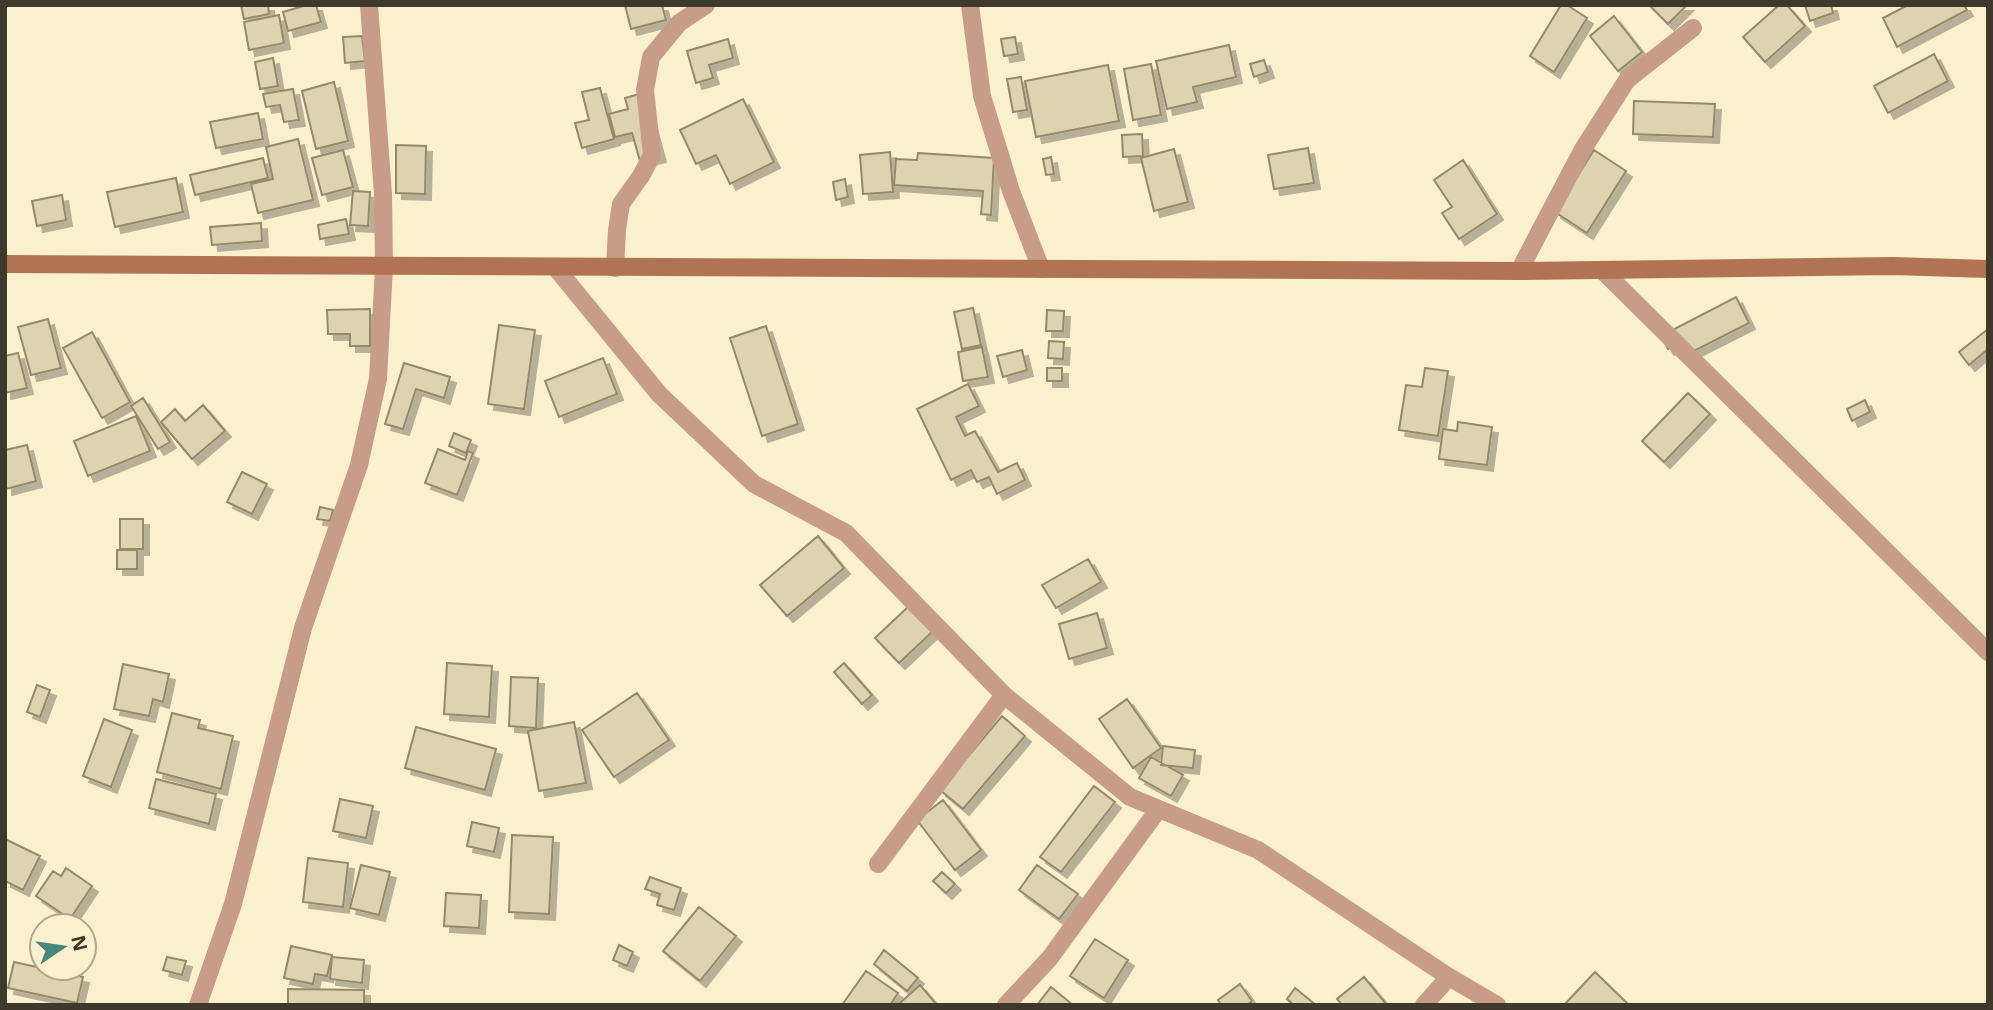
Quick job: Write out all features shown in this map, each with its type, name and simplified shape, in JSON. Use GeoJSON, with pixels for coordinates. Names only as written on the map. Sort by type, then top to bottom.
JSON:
{"type":"FeatureCollection","features":[{"type":"Feature","properties":{"kind":"main road"},"geometry":{"type":"LineString","coordinates":[[5,264],[1519,271],[1893,267],[1988,269]]}},
{"type":"Feature","properties":{"kind":"street"},"geometry":{"type":"LineString","coordinates":[[198,1005],[233,904],[303,628],[359,465],[377,379],[384,267],[383,194],[369,5]]}},
{"type":"Feature","properties":{"kind":"street"},"geometry":{"type":"LineString","coordinates":[[615,268],[621,204],[652,155],[645,90],[651,57],[679,23],[706,5]]}},
{"type":"Feature","properties":{"kind":"street"},"geometry":{"type":"LineString","coordinates":[[970,5],[982,96],[1011,191],[1041,269]]}},
{"type":"Feature","properties":{"kind":"street"},"geometry":{"type":"LineString","coordinates":[[1519,271],[1583,149],[1627,80],[1693,28]]}},
{"type":"Feature","properties":{"kind":"street"},"geometry":{"type":"LineString","coordinates":[[556,268],[659,394],[754,484],[846,533],[1004,695],[1130,797],[1258,850],[1449,977],[1497,1005]]}},
{"type":"Feature","properties":{"kind":"street"},"geometry":{"type":"LineString","coordinates":[[1602,270],[1988,652]]}},
{"type":"Feature","properties":{"kind":"street"},"geometry":{"type":"LineString","coordinates":[[878,864],[1004,695]]}},
{"type":"Feature","properties":{"kind":"street"},"geometry":{"type":"LineString","coordinates":[[1006,1005],[1049,959],[1158,810]]}},
{"type":"Feature","properties":{"kind":"street"},"geometry":{"type":"LineString","coordinates":[[1424,1005],[1449,977]]}},
{"type":"Feature","properties":{"kind":"building"},"geometry":{"type":"Polygon","coordinates":[[[241,5],[268,5],[269,14],[244,19],[241,5]]]}},
{"type":"Feature","properties":{"kind":"building"},"geometry":{"type":"Polygon","coordinates":[[[316,5],[321,22],[288,31],[283,12],[316,5]]]}},
{"type":"Feature","properties":{"kind":"building"},"geometry":{"type":"Polygon","coordinates":[[[625,5],[662,5],[666,20],[631,29],[625,5]]]}},
{"type":"Feature","properties":{"kind":"building"},"geometry":{"type":"Polygon","coordinates":[[[1561,5],[1567,5],[1587,18],[1554,72],[1530,56],[1561,5]]]}},
{"type":"Feature","properties":{"kind":"building"},"geometry":{"type":"Polygon","coordinates":[[[1649,5],[1687,5],[1668,24],[1649,5]]]}},
{"type":"Feature","properties":{"kind":"building"},"geometry":{"type":"Polygon","coordinates":[[[1779,5],[1787,5],[1805,26],[1765,62],[1743,37],[1779,5]]]}},
{"type":"Feature","properties":{"kind":"building"},"geometry":{"type":"Polygon","coordinates":[[[1805,5],[1831,5],[1833,13],[1810,21],[1805,5]]]}},
{"type":"Feature","properties":{"kind":"building"},"geometry":{"type":"Polygon","coordinates":[[[1908,5],[1964,5],[1967,10],[1897,47],[1883,18],[1908,5]]]}},
{"type":"Feature","properties":{"kind":"building"},"geometry":{"type":"Polygon","coordinates":[[[279,15],[284,43],[249,50],[244,22],[279,15]]]}},
{"type":"Feature","properties":{"kind":"building"},"geometry":{"type":"Polygon","coordinates":[[[1614,16],[1642,52],[1618,71],[1590,36],[1614,16]]]}},
{"type":"Feature","properties":{"kind":"building"},"geometry":{"type":"Polygon","coordinates":[[[362,36],[365,61],[345,63],[343,37],[362,36]]]}},
{"type":"Feature","properties":{"kind":"building"},"geometry":{"type":"Polygon","coordinates":[[[1015,37],[1018,54],[1004,56],[1001,39],[1015,37]]]}},
{"type":"Feature","properties":{"kind":"building"},"geometry":{"type":"Polygon","coordinates":[[[728,39],[733,58],[709,65],[713,78],[696,83],[687,51],[728,39]]]}},
{"type":"Feature","properties":{"kind":"building"},"geometry":{"type":"Polygon","coordinates":[[[1229,45],[1236,77],[1193,87],[1197,102],[1167,109],[1156,61],[1229,45]]]}},
{"type":"Feature","properties":{"kind":"building"},"geometry":{"type":"Polygon","coordinates":[[[1934,54],[1948,81],[1888,113],[1874,86],[1934,54]]]}},
{"type":"Feature","properties":{"kind":"building"},"geometry":{"type":"Polygon","coordinates":[[[273,58],[278,86],[260,89],[255,62],[273,58]]]}},
{"type":"Feature","properties":{"kind":"building"},"geometry":{"type":"Polygon","coordinates":[[[1264,60],[1268,72],[1254,77],[1250,64],[1264,60]]]}},
{"type":"Feature","properties":{"kind":"building"},"geometry":{"type":"Polygon","coordinates":[[[1151,64],[1161,115],[1133,120],[1124,69],[1151,64]]]}},
{"type":"Feature","properties":{"kind":"building"},"geometry":{"type":"Polygon","coordinates":[[[1108,65],[1119,121],[1036,137],[1025,81],[1108,65]]]}},
{"type":"Feature","properties":{"kind":"building"},"geometry":{"type":"Polygon","coordinates":[[[1021,77],[1027,110],[1013,112],[1007,79],[1021,77]]]}},
{"type":"Feature","properties":{"kind":"building"},"geometry":{"type":"Polygon","coordinates":[[[334,82],[348,141],[316,149],[302,91],[334,82]]]}},
{"type":"Feature","properties":{"kind":"building"},"geometry":{"type":"Polygon","coordinates":[[[600,88],[614,139],[582,148],[575,123],[589,120],[582,92],[600,88]]]}},
{"type":"Feature","properties":{"kind":"building"},"geometry":{"type":"Polygon","coordinates":[[[293,89],[299,120],[284,122],[280,105],[266,107],[263,94],[293,89]]]}},
{"type":"Feature","properties":{"kind":"building"},"geometry":{"type":"Polygon","coordinates":[[[643,93],[660,156],[640,161],[632,133],[615,137],[609,114],[628,109],[625,98],[643,93]]]}},
{"type":"Feature","properties":{"kind":"building"},"geometry":{"type":"Polygon","coordinates":[[[743,99],[774,162],[730,184],[716,155],[696,164],[680,130],[743,99]]]}},
{"type":"Feature","properties":{"kind":"building"},"geometry":{"type":"Polygon","coordinates":[[[1634,101],[1715,104],[1713,137],[1633,134],[1634,101]]]}},
{"type":"Feature","properties":{"kind":"building"},"geometry":{"type":"Polygon","coordinates":[[[258,113],[263,139],[216,148],[210,122],[258,113]]]}},
{"type":"Feature","properties":{"kind":"building"},"geometry":{"type":"Polygon","coordinates":[[[1142,134],[1143,156],[1123,157],[1122,135],[1142,134]]]}},
{"type":"Feature","properties":{"kind":"building"},"geometry":{"type":"Polygon","coordinates":[[[298,139],[313,200],[258,213],[251,184],[273,179],[266,147],[298,139]]]}},
{"type":"Feature","properties":{"kind":"building"},"geometry":{"type":"Polygon","coordinates":[[[396,145],[426,146],[425,194],[396,193],[396,145]]]}},
{"type":"Feature","properties":{"kind":"building"},"geometry":{"type":"Polygon","coordinates":[[[1308,148],[1314,183],[1274,189],[1268,155],[1308,148]]]}},
{"type":"Feature","properties":{"kind":"building"},"geometry":{"type":"Polygon","coordinates":[[[1174,149],[1188,202],[1154,211],[1141,158],[1174,149]]]}},
{"type":"Feature","properties":{"kind":"building"},"geometry":{"type":"Polygon","coordinates":[[[343,150],[353,187],[322,195],[312,158],[343,150]]]}},
{"type":"Feature","properties":{"kind":"building"},"geometry":{"type":"Polygon","coordinates":[[[1594,150],[1626,171],[1587,233],[1555,212],[1594,150]]]}},
{"type":"Feature","properties":{"kind":"building"},"geometry":{"type":"Polygon","coordinates":[[[890,152],[893,192],[863,194],[860,155],[890,152]]]}},
{"type":"Feature","properties":{"kind":"building"},"geometry":{"type":"Polygon","coordinates":[[[918,153],[994,158],[991,215],[981,214],[983,191],[894,185],[896,159],[917,160],[918,153]]]}},
{"type":"Feature","properties":{"kind":"building"},"geometry":{"type":"Polygon","coordinates":[[[1051,157],[1054,174],[1046,175],[1043,159],[1051,157]]]}},
{"type":"Feature","properties":{"kind":"building"},"geometry":{"type":"Polygon","coordinates":[[[263,158],[268,178],[195,195],[190,175],[263,158]]]}},
{"type":"Feature","properties":{"kind":"building"},"geometry":{"type":"Polygon","coordinates":[[[1463,160],[1497,214],[1459,239],[1442,213],[1452,207],[1434,180],[1463,160]]]}},
{"type":"Feature","properties":{"kind":"building"},"geometry":{"type":"Polygon","coordinates":[[[176,178],[183,212],[115,227],[107,192],[176,178]]]}},
{"type":"Feature","properties":{"kind":"building"},"geometry":{"type":"Polygon","coordinates":[[[845,179],[848,197],[836,200],[833,182],[845,179]]]}},
{"type":"Feature","properties":{"kind":"building"},"geometry":{"type":"Polygon","coordinates":[[[353,191],[370,192],[368,226],[350,225],[353,191]]]}},
{"type":"Feature","properties":{"kind":"building"},"geometry":{"type":"Polygon","coordinates":[[[62,195],[66,220],[37,226],[32,201],[62,195]]]}},
{"type":"Feature","properties":{"kind":"building"},"geometry":{"type":"Polygon","coordinates":[[[346,219],[349,234],[320,239],[318,225],[346,219]]]}},
{"type":"Feature","properties":{"kind":"building"},"geometry":{"type":"Polygon","coordinates":[[[261,223],[262,241],[212,245],[210,227],[261,223]]]}},
{"type":"Feature","properties":{"kind":"building"},"geometry":{"type":"Polygon","coordinates":[[[1736,297],[1749,323],[1688,354],[1682,342],[1668,349],[1661,336],[1736,297]]]}},
{"type":"Feature","properties":{"kind":"building"},"geometry":{"type":"Polygon","coordinates":[[[973,308],[981,345],[962,349],[954,312],[973,308]]]}},
{"type":"Feature","properties":{"kind":"building"},"geometry":{"type":"Polygon","coordinates":[[[370,309],[370,346],[350,346],[350,334],[328,334],[327,310],[370,309]]]}},
{"type":"Feature","properties":{"kind":"building"},"geometry":{"type":"Polygon","coordinates":[[[1047,310],[1064,311],[1063,331],[1046,331],[1047,310]]]}},
{"type":"Feature","properties":{"kind":"building"},"geometry":{"type":"Polygon","coordinates":[[[48,319],[61,368],[31,375],[18,327],[48,319]]]}},
{"type":"Feature","properties":{"kind":"building"},"geometry":{"type":"Polygon","coordinates":[[[499,325],[535,330],[524,409],[488,404],[499,325]]]}},
{"type":"Feature","properties":{"kind":"building"},"geometry":{"type":"Polygon","coordinates":[[[766,326],[798,424],[762,436],[730,338],[766,326]]]}},
{"type":"Feature","properties":{"kind":"building"},"geometry":{"type":"Polygon","coordinates":[[[1988,329],[1988,349],[1969,365],[1959,352],[1988,329]]]}},
{"type":"Feature","properties":{"kind":"building"},"geometry":{"type":"Polygon","coordinates":[[[92,332],[130,402],[102,418],[63,348],[92,332]]]}},
{"type":"Feature","properties":{"kind":"building"},"geometry":{"type":"Polygon","coordinates":[[[1049,341],[1064,342],[1063,359],[1048,358],[1049,341]]]}},
{"type":"Feature","properties":{"kind":"building"},"geometry":{"type":"Polygon","coordinates":[[[982,347],[988,377],[963,381],[958,352],[982,347]]]}},
{"type":"Feature","properties":{"kind":"building"},"geometry":{"type":"Polygon","coordinates":[[[1022,350],[1027,370],[1003,377],[997,356],[1022,350]]]}},
{"type":"Feature","properties":{"kind":"building"},"geometry":{"type":"Polygon","coordinates":[[[18,353],[27,388],[5,393],[5,356],[18,353]]]}},
{"type":"Feature","properties":{"kind":"building"},"geometry":{"type":"Polygon","coordinates":[[[603,358],[617,394],[559,417],[545,381],[603,358]]]}},
{"type":"Feature","properties":{"kind":"building"},"geometry":{"type":"Polygon","coordinates":[[[404,363],[450,377],[444,398],[416,389],[403,429],[385,424],[404,363]]]}},
{"type":"Feature","properties":{"kind":"building"},"geometry":{"type":"Polygon","coordinates":[[[1047,368],[1062,368],[1062,381],[1047,381],[1047,368]]]}},
{"type":"Feature","properties":{"kind":"building"},"geometry":{"type":"Polygon","coordinates":[[[1425,368],[1448,371],[1438,436],[1399,430],[1406,385],[1422,387],[1425,368]]]}},
{"type":"Feature","properties":{"kind":"building"},"geometry":{"type":"Polygon","coordinates":[[[968,384],[979,406],[956,417],[965,436],[975,431],[998,472],[1017,463],[1025,480],[997,494],[989,477],[977,482],[971,470],[951,480],[917,409],[968,384]]]}},
{"type":"Feature","properties":{"kind":"building"},"geometry":{"type":"Polygon","coordinates":[[[1688,393],[1710,414],[1664,462],[1642,441],[1688,393]]]}},
{"type":"Feature","properties":{"kind":"building"},"geometry":{"type":"Polygon","coordinates":[[[143,398],[170,442],[158,449],[131,406],[143,398]]]}},
{"type":"Feature","properties":{"kind":"building"},"geometry":{"type":"Polygon","coordinates":[[[1865,400],[1870,412],[1852,421],[1847,409],[1865,400]]]}},
{"type":"Feature","properties":{"kind":"building"},"geometry":{"type":"Polygon","coordinates":[[[203,405],[225,431],[192,459],[161,422],[175,409],[185,421],[203,405]]]}},
{"type":"Feature","properties":{"kind":"building"},"geometry":{"type":"Polygon","coordinates":[[[136,416],[150,451],[88,476],[74,441],[136,416]]]}},
{"type":"Feature","properties":{"kind":"building"},"geometry":{"type":"Polygon","coordinates":[[[1458,422],[1492,427],[1487,465],[1439,459],[1443,429],[1457,431],[1458,422]]]}},
{"type":"Feature","properties":{"kind":"building"},"geometry":{"type":"Polygon","coordinates":[[[454,433],[471,440],[466,453],[449,446],[454,433]]]}},
{"type":"Feature","properties":{"kind":"building"},"geometry":{"type":"Polygon","coordinates":[[[27,445],[36,481],[6,489],[5,450],[27,445]]]}},
{"type":"Feature","properties":{"kind":"building"},"geometry":{"type":"Polygon","coordinates":[[[438,449],[465,460],[468,451],[473,453],[457,495],[425,483],[438,449]]]}},
{"type":"Feature","properties":{"kind":"building"},"geometry":{"type":"Polygon","coordinates":[[[242,472],[267,484],[252,514],[227,502],[242,472]]]}},
{"type":"Feature","properties":{"kind":"building"},"geometry":{"type":"Polygon","coordinates":[[[320,507],[333,510],[330,521],[317,519],[320,507]]]}},
{"type":"Feature","properties":{"kind":"building"},"geometry":{"type":"Polygon","coordinates":[[[120,519],[143,519],[143,549],[120,549],[120,519]]]}},
{"type":"Feature","properties":{"kind":"building"},"geometry":{"type":"Polygon","coordinates":[[[818,536],[844,568],[787,616],[760,585],[818,536]]]}},
{"type":"Feature","properties":{"kind":"building"},"geometry":{"type":"Polygon","coordinates":[[[117,550],[137,550],[137,569],[117,569],[117,550]]]}},
{"type":"Feature","properties":{"kind":"building"},"geometry":{"type":"Polygon","coordinates":[[[1088,559],[1101,582],[1056,608],[1042,585],[1088,559]]]}},
{"type":"Feature","properties":{"kind":"building"},"geometry":{"type":"Polygon","coordinates":[[[909,606],[933,631],[899,663],[875,638],[909,606]]]}},
{"type":"Feature","properties":{"kind":"building"},"geometry":{"type":"Polygon","coordinates":[[[1097,613],[1107,648],[1069,659],[1059,624],[1097,613]]]}},
{"type":"Feature","properties":{"kind":"building"},"geometry":{"type":"Polygon","coordinates":[[[447,663],[492,666],[489,717],[444,714],[447,663]]]}},
{"type":"Feature","properties":{"kind":"building"},"geometry":{"type":"Polygon","coordinates":[[[844,663],[872,695],[862,704],[834,672],[844,663]]]}},
{"type":"Feature","properties":{"kind":"building"},"geometry":{"type":"Polygon","coordinates":[[[123,664],[169,674],[163,702],[153,699],[149,716],[114,709],[123,664]]]}},
{"type":"Feature","properties":{"kind":"building"},"geometry":{"type":"Polygon","coordinates":[[[511,677],[538,678],[536,728],[509,726],[511,677]]]}},
{"type":"Feature","properties":{"kind":"building"},"geometry":{"type":"Polygon","coordinates":[[[37,685],[50,690],[40,717],[27,712],[37,685]]]}},
{"type":"Feature","properties":{"kind":"building"},"geometry":{"type":"Polygon","coordinates":[[[637,693],[669,740],[614,777],[582,730],[637,693]]]}},
{"type":"Feature","properties":{"kind":"building"},"geometry":{"type":"Polygon","coordinates":[[[1127,699],[1161,748],[1133,768],[1099,719],[1127,699]]]}},
{"type":"Feature","properties":{"kind":"building"},"geometry":{"type":"Polygon","coordinates":[[[172,713],[200,720],[198,728],[233,736],[221,789],[157,772],[172,713]]]}},
{"type":"Feature","properties":{"kind":"building"},"geometry":{"type":"Polygon","coordinates":[[[1002,716],[1025,736],[963,809],[940,790],[1002,716]]]}},
{"type":"Feature","properties":{"kind":"building"},"geometry":{"type":"Polygon","coordinates":[[[104,719],[132,730],[111,787],[83,776],[104,719]]]}},
{"type":"Feature","properties":{"kind":"building"},"geometry":{"type":"Polygon","coordinates":[[[574,722],[586,783],[539,791],[528,731],[574,722]]]}},
{"type":"Feature","properties":{"kind":"building"},"geometry":{"type":"Polygon","coordinates":[[[416,727],[496,749],[485,790],[405,768],[416,727]]]}},
{"type":"Feature","properties":{"kind":"building"},"geometry":{"type":"Polygon","coordinates":[[[1163,746],[1195,750],[1193,768],[1161,765],[1163,746]]]}},
{"type":"Feature","properties":{"kind":"building"},"geometry":{"type":"Polygon","coordinates":[[[1151,757],[1183,775],[1171,796],[1139,778],[1151,757]]]}},
{"type":"Feature","properties":{"kind":"building"},"geometry":{"type":"Polygon","coordinates":[[[156,779],[216,794],[209,824],[149,808],[156,779]]]}},
{"type":"Feature","properties":{"kind":"building"},"geometry":{"type":"Polygon","coordinates":[[[1094,786],[1115,802],[1061,872],[1040,857],[1094,786]]]}},
{"type":"Feature","properties":{"kind":"building"},"geometry":{"type":"Polygon","coordinates":[[[340,799],[373,806],[366,838],[333,831],[340,799]]]}},
{"type":"Feature","properties":{"kind":"building"},"geometry":{"type":"Polygon","coordinates":[[[943,800],[981,850],[955,870],[917,820],[943,800]]]}},
{"type":"Feature","properties":{"kind":"building"},"geometry":{"type":"Polygon","coordinates":[[[472,822],[499,828],[494,852],[467,846],[472,822]]]}},
{"type":"Feature","properties":{"kind":"building"},"geometry":{"type":"Polygon","coordinates":[[[512,835],[553,837],[549,914],[509,912],[512,835]]]}},
{"type":"Feature","properties":{"kind":"building"},"geometry":{"type":"Polygon","coordinates":[[[5,839],[40,856],[23,890],[5,881],[5,839]]]}},
{"type":"Feature","properties":{"kind":"building"},"geometry":{"type":"Polygon","coordinates":[[[308,858],[348,863],[343,907],[303,902],[308,858]]]}},
{"type":"Feature","properties":{"kind":"building"},"geometry":{"type":"Polygon","coordinates":[[[361,865],[390,872],[379,915],[350,908],[361,865]]]}},
{"type":"Feature","properties":{"kind":"building"},"geometry":{"type":"Polygon","coordinates":[[[1037,865],[1078,894],[1059,919],[1019,890],[1037,865]]]}},
{"type":"Feature","properties":{"kind":"building"},"geometry":{"type":"Polygon","coordinates":[[[66,868],[92,886],[75,912],[60,912],[36,896],[53,871],[61,876],[66,868]]]}},
{"type":"Feature","properties":{"kind":"building"},"geometry":{"type":"Polygon","coordinates":[[[942,872],[955,884],[946,893],[933,881],[942,872]]]}},
{"type":"Feature","properties":{"kind":"building"},"geometry":{"type":"Polygon","coordinates":[[[650,877],[681,888],[674,910],[657,905],[660,894],[645,889],[650,877]]]}},
{"type":"Feature","properties":{"kind":"building"},"geometry":{"type":"Polygon","coordinates":[[[446,893],[481,895],[479,928],[444,926],[446,893]]]}},
{"type":"Feature","properties":{"kind":"building"},"geometry":{"type":"Polygon","coordinates":[[[699,907],[736,936],[700,981],[663,951],[699,907]]]}},
{"type":"Feature","properties":{"kind":"building"},"geometry":{"type":"Polygon","coordinates":[[[1095,939],[1128,960],[1104,998],[1070,976],[1095,939]]]}},
{"type":"Feature","properties":{"kind":"building"},"geometry":{"type":"Polygon","coordinates":[[[619,945],[633,952],[627,966],[613,960],[619,945]]]}},
{"type":"Feature","properties":{"kind":"building"},"geometry":{"type":"Polygon","coordinates":[[[291,946],[332,955],[327,976],[315,974],[313,984],[284,978],[291,946]]]}},
{"type":"Feature","properties":{"kind":"building"},"geometry":{"type":"Polygon","coordinates":[[[884,950],[918,978],[907,991],[874,964],[884,950]]]}},
{"type":"Feature","properties":{"kind":"building"},"geometry":{"type":"Polygon","coordinates":[[[167,957],[186,961],[182,975],[163,970],[167,957]]]}},
{"type":"Feature","properties":{"kind":"building"},"geometry":{"type":"Polygon","coordinates":[[[332,957],[364,960],[362,983],[330,979],[332,957]]]}},
{"type":"Feature","properties":{"kind":"building"},"geometry":{"type":"Polygon","coordinates":[[[14,962],[28,965],[28,982],[82,982],[77,1003],[8,988],[14,962]]]}},
{"type":"Feature","properties":{"kind":"building"},"geometry":{"type":"Polygon","coordinates":[[[866,971],[898,993],[890,1005],[842,1005],[866,971]]]}},
{"type":"Feature","properties":{"kind":"building"},"geometry":{"type":"Polygon","coordinates":[[[1595,972],[1629,1005],[1564,1005],[1595,972]]]}},
{"type":"Feature","properties":{"kind":"building"},"geometry":{"type":"Polygon","coordinates":[[[1364,977],[1387,1005],[1342,1005],[1337,999],[1364,977]]]}},
{"type":"Feature","properties":{"kind":"building"},"geometry":{"type":"Polygon","coordinates":[[[1240,984],[1252,1001],[1247,1005],[1221,1005],[1218,1000],[1240,984]]]}},
{"type":"Feature","properties":{"kind":"building"},"geometry":{"type":"Polygon","coordinates":[[[920,985],[937,1005],[900,1003],[920,985]]]}},
{"type":"Feature","properties":{"kind":"building"},"geometry":{"type":"Polygon","coordinates":[[[1051,987],[1073,1005],[1037,1005],[1051,987]]]}},
{"type":"Feature","properties":{"kind":"building"},"geometry":{"type":"Polygon","coordinates":[[[1295,988],[1316,1005],[1294,1005],[1287,999],[1295,988]]]}},
{"type":"Feature","properties":{"kind":"building"},"geometry":{"type":"Polygon","coordinates":[[[288,989],[364,990],[364,1005],[288,1005],[288,989]]]}}]}
